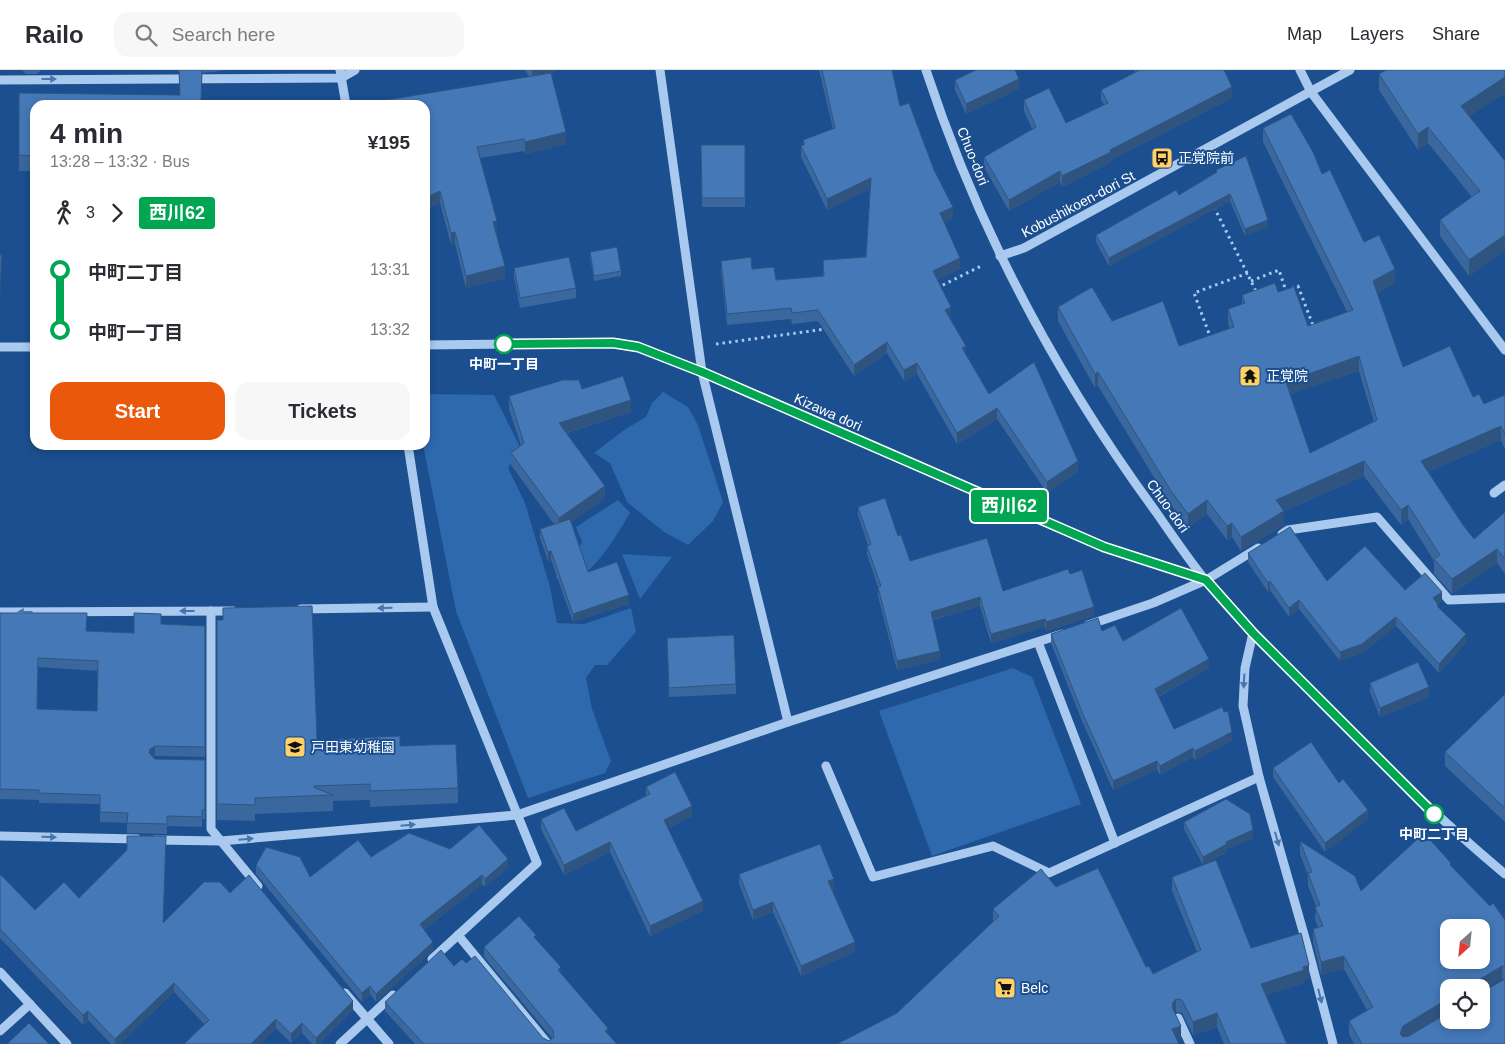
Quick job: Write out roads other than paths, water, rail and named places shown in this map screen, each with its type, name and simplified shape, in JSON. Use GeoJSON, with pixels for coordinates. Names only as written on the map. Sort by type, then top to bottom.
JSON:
{"type":"FeatureCollection","features":[{"type":"Feature","properties":{"kind":"street"},"geometry":{"type":"LineString","coordinates":[[0,80],[165,74],[340,74],[355,70]]}},
{"type":"Feature","properties":{"kind":"street"},"geometry":{"type":"LineString","coordinates":[[660,70],[702,372],[788,722]]}},
{"type":"Feature","properties":{"kind":"street","name":"Chuo-dori"},"geometry":{"type":"LineString","coordinates":[[926,70],[955,153],[1000,256],[1034,322],[1107,443],[1206,580],[1253,633],[1403,785],[1505,874]]}},
{"type":"Feature","properties":{"kind":"street"},"geometry":{"type":"LineString","coordinates":[[1300,70],[1311,92],[1505,350]]}},
{"type":"Feature","properties":{"kind":"street","name":"Kobushikoen-dori St"},"geometry":{"type":"LineString","coordinates":[[1000,256],[1024,248],[1350,70]]}},
{"type":"Feature","properties":{"kind":"street"},"geometry":{"type":"LineString","coordinates":[[340,74],[345,100]]}},
{"type":"Feature","properties":{"kind":"street","name":"Kizawa dori"},"geometry":{"type":"LineString","coordinates":[[430,344],[613,343],[638,347],[702,372],[1104,547],[1206,580]]}},
{"type":"Feature","properties":{"kind":"street"},"geometry":{"type":"LineString","coordinates":[[0,347],[30,347]]}},
{"type":"Feature","properties":{"kind":"street"},"geometry":{"type":"LineString","coordinates":[[409,450],[433,607],[537,863],[423,968]]}},
{"type":"Feature","properties":{"kind":"street"},"geometry":{"type":"LineString","coordinates":[[1494,493],[1505,485]]}},
{"type":"Feature","properties":{"kind":"street"},"geometry":{"type":"LineString","coordinates":[[0,836],[221,841],[517,815],[788,722],[1153,603],[1206,580],[1288,530],[1377,518],[1449,600],[1505,598]]}},
{"type":"Feature","properties":{"kind":"street"},"geometry":{"type":"LineString","coordinates":[[288,610],[433,607]]}},
{"type":"Feature","properties":{"kind":"street"},"geometry":{"type":"LineString","coordinates":[[211,611],[207,763],[211,829],[264,893]]}},
{"type":"Feature","properties":{"kind":"street"},"geometry":{"type":"LineString","coordinates":[[0,612],[240,611]]}},
{"type":"Feature","properties":{"kind":"street"},"geometry":{"type":"LineString","coordinates":[[1253,633],[1245,668],[1243,706],[1259,777],[1308,945],[1333,1044]]}},
{"type":"Feature","properties":{"kind":"street"},"geometry":{"type":"LineString","coordinates":[[1038,642],[1115,843]]}},
{"type":"Feature","properties":{"kind":"street"},"geometry":{"type":"LineString","coordinates":[[826,766],[873,877],[992,846],[1049,873],[1259,777]]}},
{"type":"Feature","properties":{"kind":"street"},"geometry":{"type":"LineString","coordinates":[[458,935],[548,1044]]}},
{"type":"Feature","properties":{"kind":"street"},"geometry":{"type":"LineString","coordinates":[[0,972],[67,1044]]}},
{"type":"Feature","properties":{"kind":"street"},"geometry":{"type":"LineString","coordinates":[[337,982],[389,1044]]}},
{"type":"Feature","properties":{"kind":"street"},"geometry":{"type":"LineString","coordinates":[[340,1044],[402,987]]}},
{"type":"Feature","properties":{"kind":"street"},"geometry":{"type":"LineString","coordinates":[[0,1031],[30,1004]]}},
{"type":"Feature","properties":{"kind":"street"},"geometry":{"type":"LineString","coordinates":[[1178,1018],[1190,1044]]}},
{"type":"Feature","properties":{"kind":"place","name":"正覚院前"},"geometry":{"type":"Point","coordinates":[1162,158]}},
{"type":"Feature","properties":{"kind":"place","name":"中町一丁目"},"geometry":{"type":"Point","coordinates":[504,344]}},
{"type":"Feature","properties":{"kind":"place","name":"正覚院"},"geometry":{"type":"Point","coordinates":[1250,376]}},
{"type":"Feature","properties":{"kind":"place","name":"戸田東幼稚園"},"geometry":{"type":"Point","coordinates":[295,747]}},
{"type":"Feature","properties":{"kind":"place","name":"中町二丁目"},"geometry":{"type":"Point","coordinates":[1434,814]}},
{"type":"Feature","properties":{"kind":"place","name":"Belc"},"geometry":{"type":"Point","coordinates":[1005,988]}}]}
